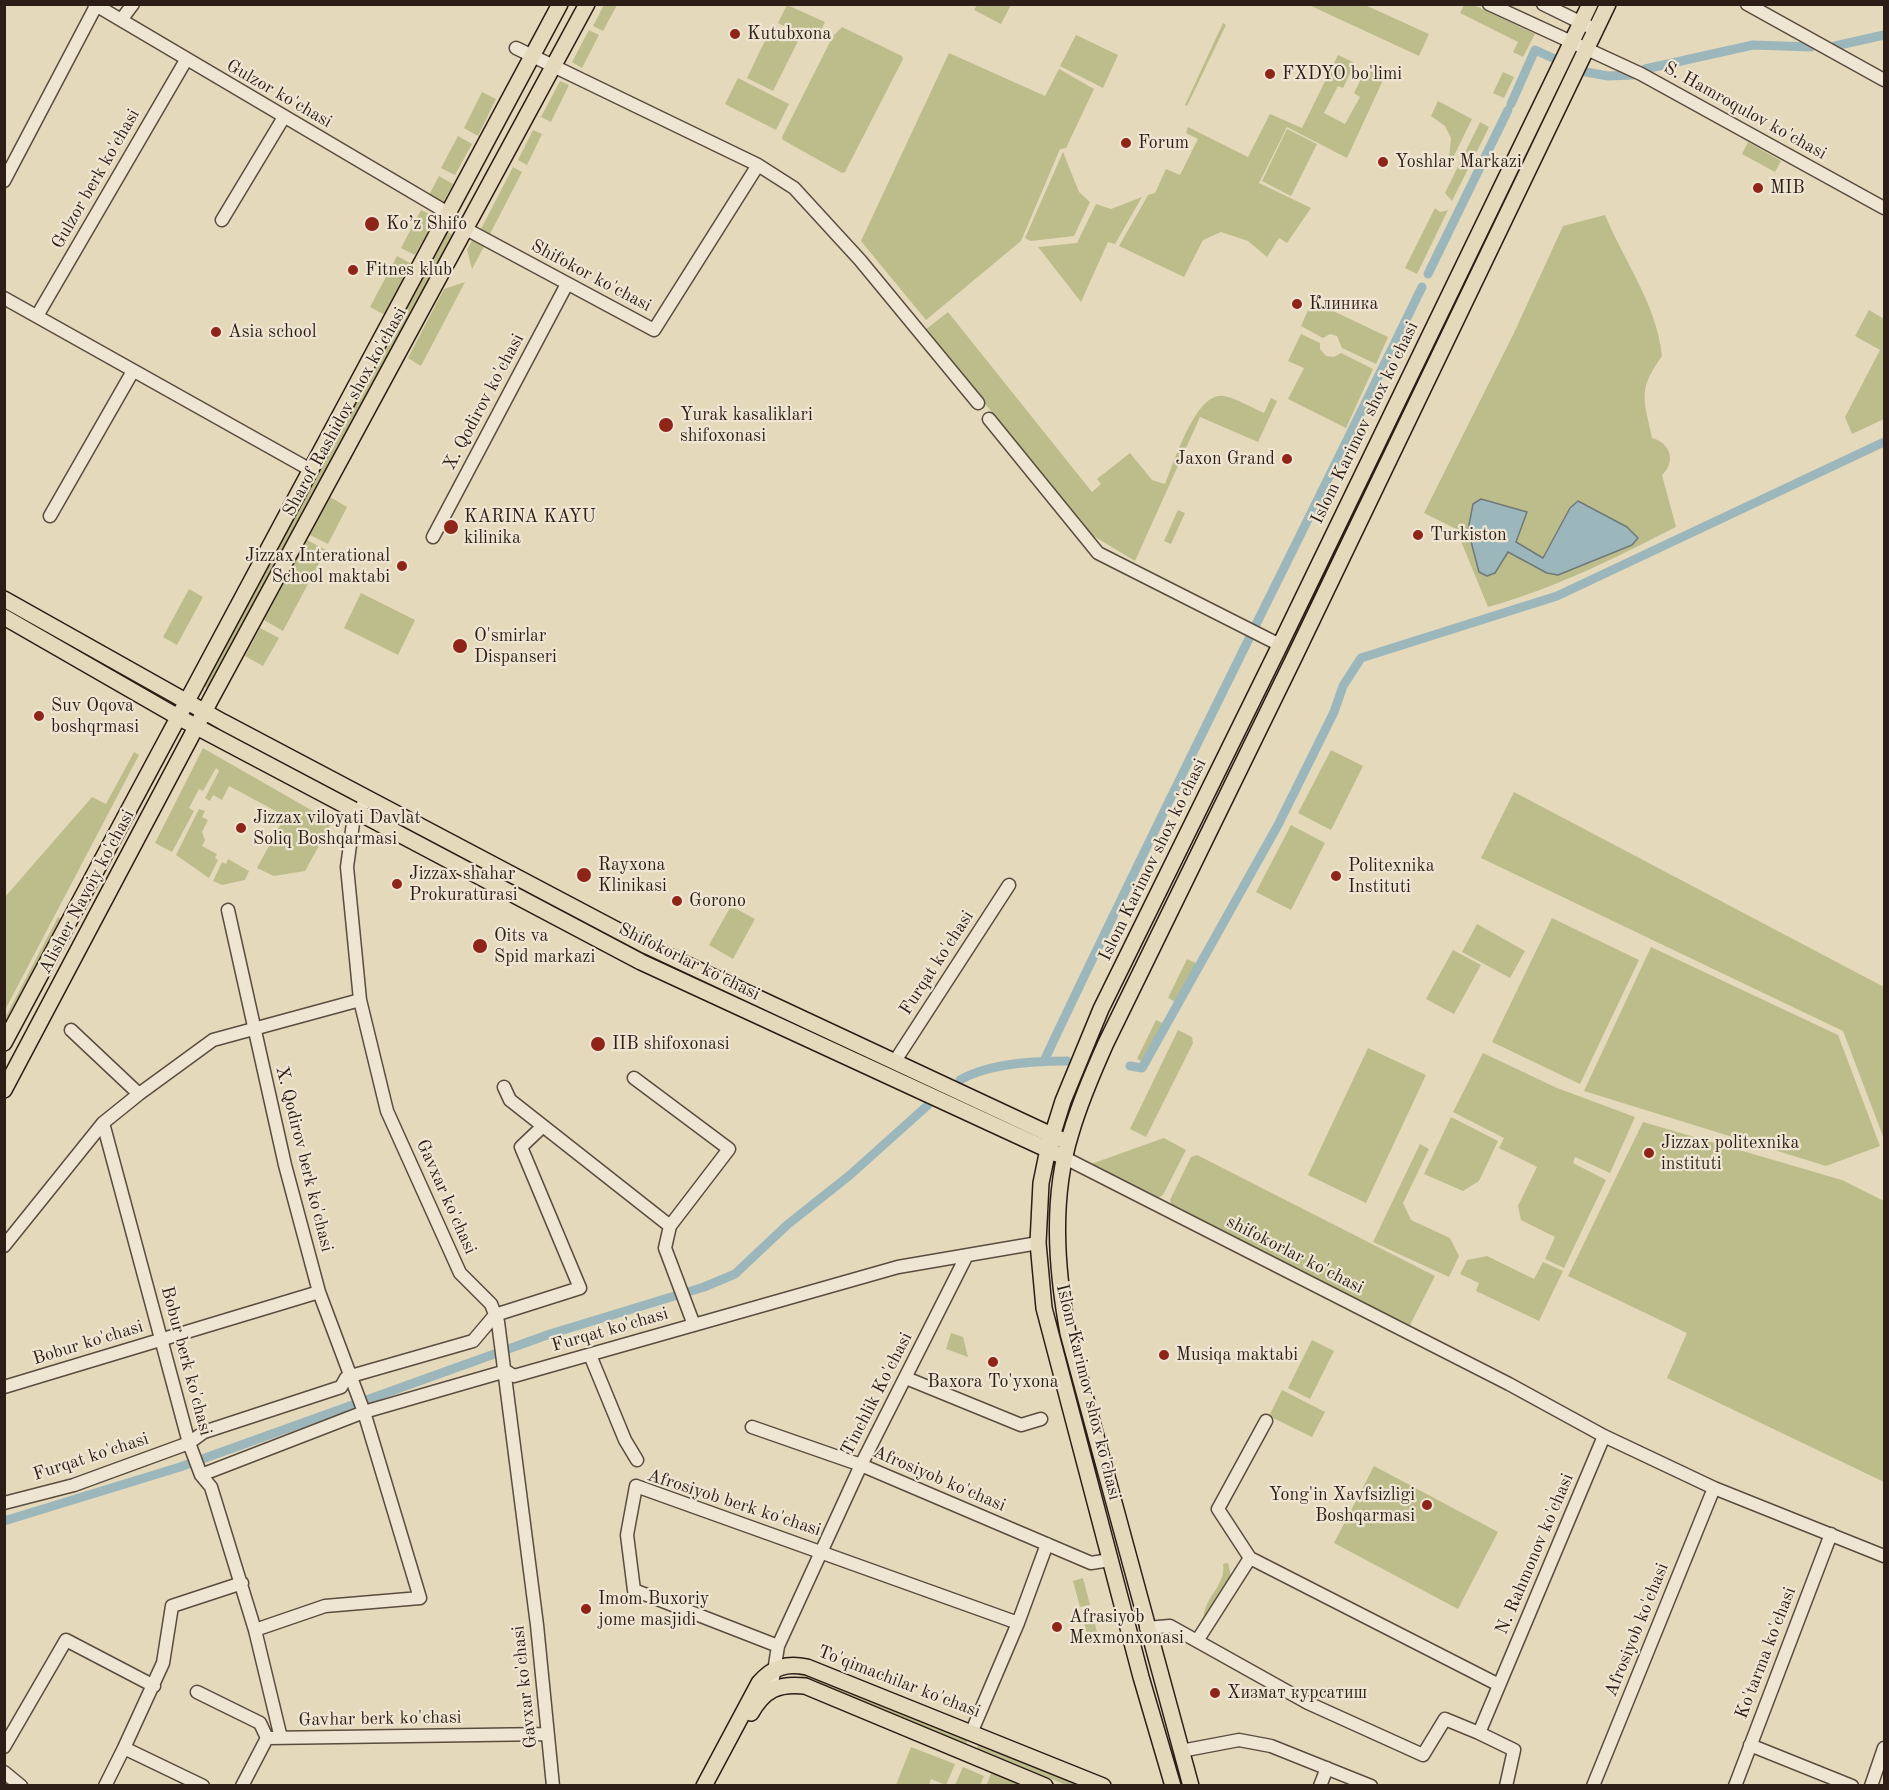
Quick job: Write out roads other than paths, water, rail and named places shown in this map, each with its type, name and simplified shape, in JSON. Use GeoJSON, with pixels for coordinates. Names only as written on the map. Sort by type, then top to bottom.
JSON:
{"type":"FeatureCollection","features":[{"type":"Feature","properties":{"kind":"main road","name":"Sharof Rashidov shox ko'chasi"},"geometry":{"type":"LineString","coordinates":[[195,686],[560,4]]}},
{"type":"Feature","properties":{"kind":"main road","name":"Sharof Rashidov shox ko'chasi"},"geometry":{"type":"LineString","coordinates":[[204,712],[587,4]]}},
{"type":"Feature","properties":{"kind":"main road","name":"Islom Karimov shox ko'chasi"},"geometry":{"type":"LineString","coordinates":[[1173,1785],[1110,1560],[1044,1308],[1038,1243],[1041,1184],[1050,1142],[1093,1026],[1281,645],[1590,4]]}},
{"type":"Feature","properties":{"kind":"main road","name":"Islom Karimov shox ko'chasi"},"geometry":{"type":"LineString","coordinates":[[1190,1783],[1146,1628],[1068,1333],[1060,1291],[1057,1242],[1068,1143],[1079,1107],[1106,1043],[1608,4]]}},
{"type":"Feature","properties":{"kind":"main road"},"geometry":{"type":"LineString","coordinates":[[479,155],[489,149],[496,150],[500,160],[498,171]]}},
{"type":"Feature","properties":{"kind":"main road","name":"Shifokorlar ko'chasi"},"geometry":{"type":"LineString","coordinates":[[4,599],[204,712],[646,946],[895,1061],[1050,1142],[1065,1158]]}},
{"type":"Feature","properties":{"kind":"main road","name":"Shifokorlar ko'chasi"},"geometry":{"type":"LineString","coordinates":[[4,617],[196,727],[641,962],[1050,1142],[1068,1143]]}},
{"type":"Feature","properties":{"kind":"main road","name":"Alisher Navoiy ko'chasi"},"geometry":{"type":"LineString","coordinates":[[4,1042],[195,686]]}},
{"type":"Feature","properties":{"kind":"main road","name":"Alisher Navoiy ko'chasi"},"geometry":{"type":"LineString","coordinates":[[4,1090],[204,712]]}},
{"type":"Feature","properties":{"kind":"main road","name":"To'qimachilar ko'chasi"},"geometry":{"type":"LineString","coordinates":[[772,1669],[793,1664],[807,1667],[1103,1785]]}},
{"type":"Feature","properties":{"kind":"main road"},"geometry":{"type":"LineString","coordinates":[[704,1785],[750,1695],[772,1669]]}},
{"type":"Feature","properties":{"kind":"main road"},"geometry":{"type":"LineString","coordinates":[[714,1785],[758,1702],[774,1688],[792,1685],[805,1686],[1045,1785]]}},
{"type":"Feature","properties":{"kind":"main road"},"geometry":{"type":"LineString","coordinates":[[961,1751],[972,1746],[974,1741],[971,1731]]}},
{"type":"Feature","properties":{"kind":"main road"},"geometry":{"type":"LineString","coordinates":[[1163,1785],[1167,1767]]}},
{"type":"Feature","properties":{"kind":"street"},"geometry":{"type":"LineString","coordinates":[[121,21],[134,4]]}},
{"type":"Feature","properties":{"kind":"street","name":"S. Hamroqulov ko'chasi"},"geometry":{"type":"LineString","coordinates":[[1489,4],[1641,74],[1884,208]]}},
{"type":"Feature","properties":{"kind":"street"},"geometry":{"type":"LineString","coordinates":[[1747,4],[1884,80]]}},
{"type":"Feature","properties":{"kind":"street"},"geometry":{"type":"LineString","coordinates":[[4,181],[95,5]]}},
{"type":"Feature","properties":{"kind":"street","name":"Gulzor ko'chasi"},"geometry":{"type":"LineString","coordinates":[[95,5],[448,213]]}},
{"type":"Feature","properties":{"kind":"street"},"geometry":{"type":"LineString","coordinates":[[1534,26],[1544,5],[1596,30]]}},
{"type":"Feature","properties":{"kind":"street"},"geometry":{"type":"LineString","coordinates":[[516,48],[758,165],[794,188],[860,260],[978,403]]}},
{"type":"Feature","properties":{"kind":"street","name":"Gulzor berk ko'chasi"},"geometry":{"type":"LineString","coordinates":[[37,316],[186,60]]}},
{"type":"Feature","properties":{"kind":"street"},"geometry":{"type":"LineString","coordinates":[[222,220],[284,117]]}},
{"type":"Feature","properties":{"kind":"street","name":"Shifokor ko'chasi"},"geometry":{"type":"LineString","coordinates":[[466,229],[654,330],[758,165]]}},
{"type":"Feature","properties":{"kind":"street","name":"X. Qodirov ko'chasi"},"geometry":{"type":"LineString","coordinates":[[433,537],[567,284]]}},
{"type":"Feature","properties":{"kind":"street"},"geometry":{"type":"LineString","coordinates":[[4,298],[309,470]]}},
{"type":"Feature","properties":{"kind":"street"},"geometry":{"type":"LineString","coordinates":[[50,516],[133,371]]}},
{"type":"Feature","properties":{"kind":"street"},"geometry":{"type":"LineString","coordinates":[[989,419],[1098,553],[1281,645]]}},
{"type":"Feature","properties":{"kind":"street","name":"Gavxar ko'chasi"},"geometry":{"type":"LineString","coordinates":[[367,797],[353,823],[347,867],[360,1000],[387,1111],[460,1273],[491,1304],[500,1332],[537,1625],[553,1785]]}},
{"type":"Feature","properties":{"kind":"street","name":"Furqat ko'chasi"},"geometry":{"type":"LineString","coordinates":[[895,1061],[1009,885]]}},
{"type":"Feature","properties":{"kind":"street","name":"X. Qodirov berk ko'chasi"},"geometry":{"type":"LineString","coordinates":[[228,910],[285,1165],[319,1292],[364,1412],[420,1598],[325,1606],[255,1630]]}},
{"type":"Feature","properties":{"kind":"street"},"geometry":{"type":"LineString","coordinates":[[4,1246],[103,1123],[213,1040],[360,1000]]}},
{"type":"Feature","properties":{"kind":"street"},"geometry":{"type":"LineString","coordinates":[[71,1030],[139,1094]]}},
{"type":"Feature","properties":{"kind":"street"},"geometry":{"type":"LineString","coordinates":[[634,1078],[729,1149],[670,1226],[665,1248],[693,1325]]}},
{"type":"Feature","properties":{"kind":"street"},"geometry":{"type":"LineString","coordinates":[[504,1087],[510,1101],[670,1226]]}},
{"type":"Feature","properties":{"kind":"street","name":"Bobur berk ko'chasi"},"geometry":{"type":"LineString","coordinates":[[103,1123],[189,1443],[201,1475],[211,1487],[242,1583],[281,1738]]}},
{"type":"Feature","properties":{"kind":"street"},"geometry":{"type":"LineString","coordinates":[[495,1315],[580,1288],[521,1147],[542,1127]]}},
{"type":"Feature","properties":{"kind":"street","name":"shifokorlar ko'chasi"},"geometry":{"type":"LineString","coordinates":[[1065,1158],[1509,1384],[1604,1436],[1714,1488],[1884,1556]]}},
{"type":"Feature","properties":{"kind":"street","name":"Furqat ko'chasi"},"geometry":{"type":"LineString","coordinates":[[201,1475],[364,1412],[506,1371],[514,1376],[898,1267],[1038,1243]]}},
{"type":"Feature","properties":{"kind":"street","name":"Tinchlik Ko'chasi"},"geometry":{"type":"LineString","coordinates":[[822,1551],[861,1465],[967,1255]]}},
{"type":"Feature","properties":{"kind":"street","name":"Bobur ko'chasi"},"geometry":{"type":"LineString","coordinates":[[4,1387],[319,1292]]}},
{"type":"Feature","properties":{"kind":"street","name":"Furqat ko'chasi"},"geometry":{"type":"LineString","coordinates":[[4,1503],[74,1485],[189,1443],[204,1432],[341,1387],[346,1378],[351,1376],[473,1341],[495,1315]]}},
{"type":"Feature","properties":{"kind":"street"},"geometry":{"type":"LineString","coordinates":[[590,1354],[625,1440],[637,1460]]}},
{"type":"Feature","properties":{"kind":"street"},"geometry":{"type":"LineString","coordinates":[[906,1378],[1021,1425],[1041,1419]]}},
{"type":"Feature","properties":{"kind":"street"},"geometry":{"type":"LineString","coordinates":[[1266,1421],[1218,1509],[1250,1558],[1499,1685]]}},
{"type":"Feature","properties":{"kind":"street","name":"Afrosiyob ko'chasi"},"geometry":{"type":"LineString","coordinates":[[752,1427],[861,1465],[1091,1563],[1110,1560]]}},
{"type":"Feature","properties":{"kind":"street","name":"N. Rahmonov ko'chasi"},"geometry":{"type":"LineString","coordinates":[[1479,1734],[1604,1436]]}},
{"type":"Feature","properties":{"kind":"street","name":"Afrosiyob berk ko'chasi"},"geometry":{"type":"LineString","coordinates":[[822,1551],[778,1646],[634,1590],[627,1535],[636,1486],[822,1551],[1018,1623]]}},
{"type":"Feature","properties":{"kind":"street","name":"Afrosiyob ko'chasi"},"geometry":{"type":"LineString","coordinates":[[1593,1785],[1714,1488]]}},
{"type":"Feature","properties":{"kind":"street","name":"Ko'tarma ko'chasi"},"geometry":{"type":"LineString","coordinates":[[1735,1785],[1831,1534]]}},
{"type":"Feature","properties":{"kind":"street"},"geometry":{"type":"LineString","coordinates":[[971,1731],[1018,1623],[1047,1544]]}},
{"type":"Feature","properties":{"kind":"street"},"geometry":{"type":"LineString","coordinates":[[1197,1641],[1250,1558]]}},
{"type":"Feature","properties":{"kind":"street"},"geometry":{"type":"LineString","coordinates":[[105,1785],[163,1663],[172,1606],[242,1583]]}},
{"type":"Feature","properties":{"kind":"street"},"geometry":{"type":"LineString","coordinates":[[1146,1628],[1170,1626],[1308,1703],[1423,1755],[1445,1719],[1514,1750],[1506,1785]]}},
{"type":"Feature","properties":{"kind":"street"},"geometry":{"type":"LineString","coordinates":[[4,1747],[66,1640],[154,1686]]}},
{"type":"Feature","properties":{"kind":"street"},"geometry":{"type":"LineString","coordinates":[[774,1688],[772,1669],[778,1646]]}},
{"type":"Feature","properties":{"kind":"street"},"geometry":{"type":"LineString","coordinates":[[197,1692],[260,1723],[267,1738],[242,1785]]}},
{"type":"Feature","properties":{"kind":"street","name":"Gavhar berk ko'chasi"},"geometry":{"type":"LineString","coordinates":[[267,1738],[547,1734]]}},
{"type":"Feature","properties":{"kind":"street"},"geometry":{"type":"LineString","coordinates":[[1181,1751],[1239,1740],[1271,1746],[1371,1785]]}},
{"type":"Feature","properties":{"kind":"street"},"geometry":{"type":"LineString","coordinates":[[1750,1745],[1852,1785]]}},
{"type":"Feature","properties":{"kind":"street"},"geometry":{"type":"LineString","coordinates":[[124,1748],[203,1785]]}},
{"type":"Feature","properties":{"kind":"street"},"geometry":{"type":"LineString","coordinates":[[1871,1785],[1884,1748]]}},
{"type":"Feature","properties":{"kind":"street"},"geometry":{"type":"LineString","coordinates":[[1320,1785],[1328,1768]]}},
{"type":"Feature","properties":{"kind":"street"},"geometry":{"type":"LineString","coordinates":[[4,1772],[21,1785]]}},
{"type":"Feature","properties":{"kind":"water"},"geometry":{"type":"Polygon","coordinates":[[[1481,499],[1527,512],[1516,542],[1543,558],[1570,508],[1578,501],[1627,527],[1638,538],[1632,545],[1558,575],[1547,573],[1508,552],[1495,573],[1487,576],[1479,572],[1468,530],[1473,504],[1481,499]]]}},
{"type":"Feature","properties":{"kind":"waterway"},"geometry":{"type":"LineString","coordinates":[[1835,46],[1884,35]]}},
{"type":"Feature","properties":{"kind":"waterway"},"geometry":{"type":"LineString","coordinates":[[1645,69],[1753,45],[1811,47]]}},
{"type":"Feature","properties":{"kind":"waterway"},"geometry":{"type":"LineString","coordinates":[[1511,104],[1535,50],[1555,59]]}},
{"type":"Feature","properties":{"kind":"waterway"},"geometry":{"type":"LineString","coordinates":[[1580,71],[1608,76],[1633,75]]}},
{"type":"Feature","properties":{"kind":"waterway"},"geometry":{"type":"LineString","coordinates":[[1428,274],[1508,110]]}},
{"type":"Feature","properties":{"kind":"waterway"},"geometry":{"type":"LineString","coordinates":[[1044,1061],[1422,287]]}},
{"type":"Feature","properties":{"kind":"waterway"},"geometry":{"type":"LineString","coordinates":[[1130,1066],[1142,1068],[1278,825],[1334,712],[1343,686],[1361,658],[1557,596],[1884,442]]}},
{"type":"Feature","properties":{"kind":"waterway"},"geometry":{"type":"LineString","coordinates":[[960,1080],[998,1067],[1067,1061]]}},
{"type":"Feature","properties":{"kind":"waterway"},"geometry":{"type":"LineString","coordinates":[[4,1521],[180,1467],[550,1334],[704,1287],[735,1274],[787,1225],[850,1175],[928,1105]]}},
{"type":"Feature","properties":{"kind":"place","name":"Kutubxona"},"geometry":{"type":"Point","coordinates":[735,34]}},
{"type":"Feature","properties":{"kind":"place","name":"FXDYO bo'limi"},"geometry":{"type":"Point","coordinates":[1270,74]}},
{"type":"Feature","properties":{"kind":"place","name":"Forum"},"geometry":{"type":"Point","coordinates":[1126,143]}},
{"type":"Feature","properties":{"kind":"place","name":"Yoshlar Markazi"},"geometry":{"type":"Point","coordinates":[1383,162]}},
{"type":"Feature","properties":{"kind":"place","name":"MIB"},"geometry":{"type":"Point","coordinates":[1758,188]}},
{"type":"Feature","properties":{"kind":"place","name":"Ko’z Shifo"},"geometry":{"type":"Point","coordinates":[372,224]}},
{"type":"Feature","properties":{"kind":"place","name":"Fitnes klub"},"geometry":{"type":"Point","coordinates":[353,270]}},
{"type":"Feature","properties":{"kind":"place","name":"Клиника"},"geometry":{"type":"Point","coordinates":[1297,304]}},
{"type":"Feature","properties":{"kind":"place","name":"Asia school"},"geometry":{"type":"Point","coordinates":[216,332]}},
{"type":"Feature","properties":{"kind":"place","name":"Yurak kasaliklari shifoxonasi"},"geometry":{"type":"Point","coordinates":[666,425]}},
{"type":"Feature","properties":{"kind":"place","name":"Jaxon Grand"},"geometry":{"type":"Point","coordinates":[1287,459]}},
{"type":"Feature","properties":{"kind":"place","name":"KARINA KAYU kilinika"},"geometry":{"type":"Point","coordinates":[451,527]}},
{"type":"Feature","properties":{"kind":"place","name":"Turkiston"},"geometry":{"type":"Point","coordinates":[1418,535]}},
{"type":"Feature","properties":{"kind":"place","name":"Jizzax Interational School maktabi"},"geometry":{"type":"Point","coordinates":[402,566]}},
{"type":"Feature","properties":{"kind":"place","name":"O'smirlar Dispanseri"},"geometry":{"type":"Point","coordinates":[460,646]}},
{"type":"Feature","properties":{"kind":"place","name":"Suv Oqova boshqrmasi"},"geometry":{"type":"Point","coordinates":[39,716]}},
{"type":"Feature","properties":{"kind":"place","name":"Jizzax viloyati Davlat Soliq Boshqarmasi"},"geometry":{"type":"Point","coordinates":[241,828]}},
{"type":"Feature","properties":{"kind":"place","name":"Rayxona Klinikasi"},"geometry":{"type":"Point","coordinates":[584,875]}},
{"type":"Feature","properties":{"kind":"place","name":"Politexnika Instituti"},"geometry":{"type":"Point","coordinates":[1336,876]}},
{"type":"Feature","properties":{"kind":"place","name":"Jizzax shahar Prokuraturasi"},"geometry":{"type":"Point","coordinates":[397,884]}},
{"type":"Feature","properties":{"kind":"place","name":"Gorono"},"geometry":{"type":"Point","coordinates":[677,901]}},
{"type":"Feature","properties":{"kind":"place","name":"Oits va Spid markazi"},"geometry":{"type":"Point","coordinates":[480,946]}},
{"type":"Feature","properties":{"kind":"place","name":"IIB shifoxonasi"},"geometry":{"type":"Point","coordinates":[598,1044]}},
{"type":"Feature","properties":{"kind":"place","name":"Jizzax politexnika instituti"},"geometry":{"type":"Point","coordinates":[1649,1153]}},
{"type":"Feature","properties":{"kind":"place","name":"Musiqa maktabi"},"geometry":{"type":"Point","coordinates":[1164,1355]}},
{"type":"Feature","properties":{"kind":"place","name":"Baxora To'yxona"},"geometry":{"type":"Point","coordinates":[993,1362]}},
{"type":"Feature","properties":{"kind":"place","name":"Yong'in Xavfsizligi Boshqarmasi"},"geometry":{"type":"Point","coordinates":[1427,1505]}},
{"type":"Feature","properties":{"kind":"place","name":"Imom Buxoriy jome masjidi"},"geometry":{"type":"Point","coordinates":[586,1609]}},
{"type":"Feature","properties":{"kind":"place","name":"Afrasiyob Mexmonxonasi"},"geometry":{"type":"Point","coordinates":[1057,1627]}},
{"type":"Feature","properties":{"kind":"place","name":"Хизмат курсатиш"},"geometry":{"type":"Point","coordinates":[1215,1693]}}]}
